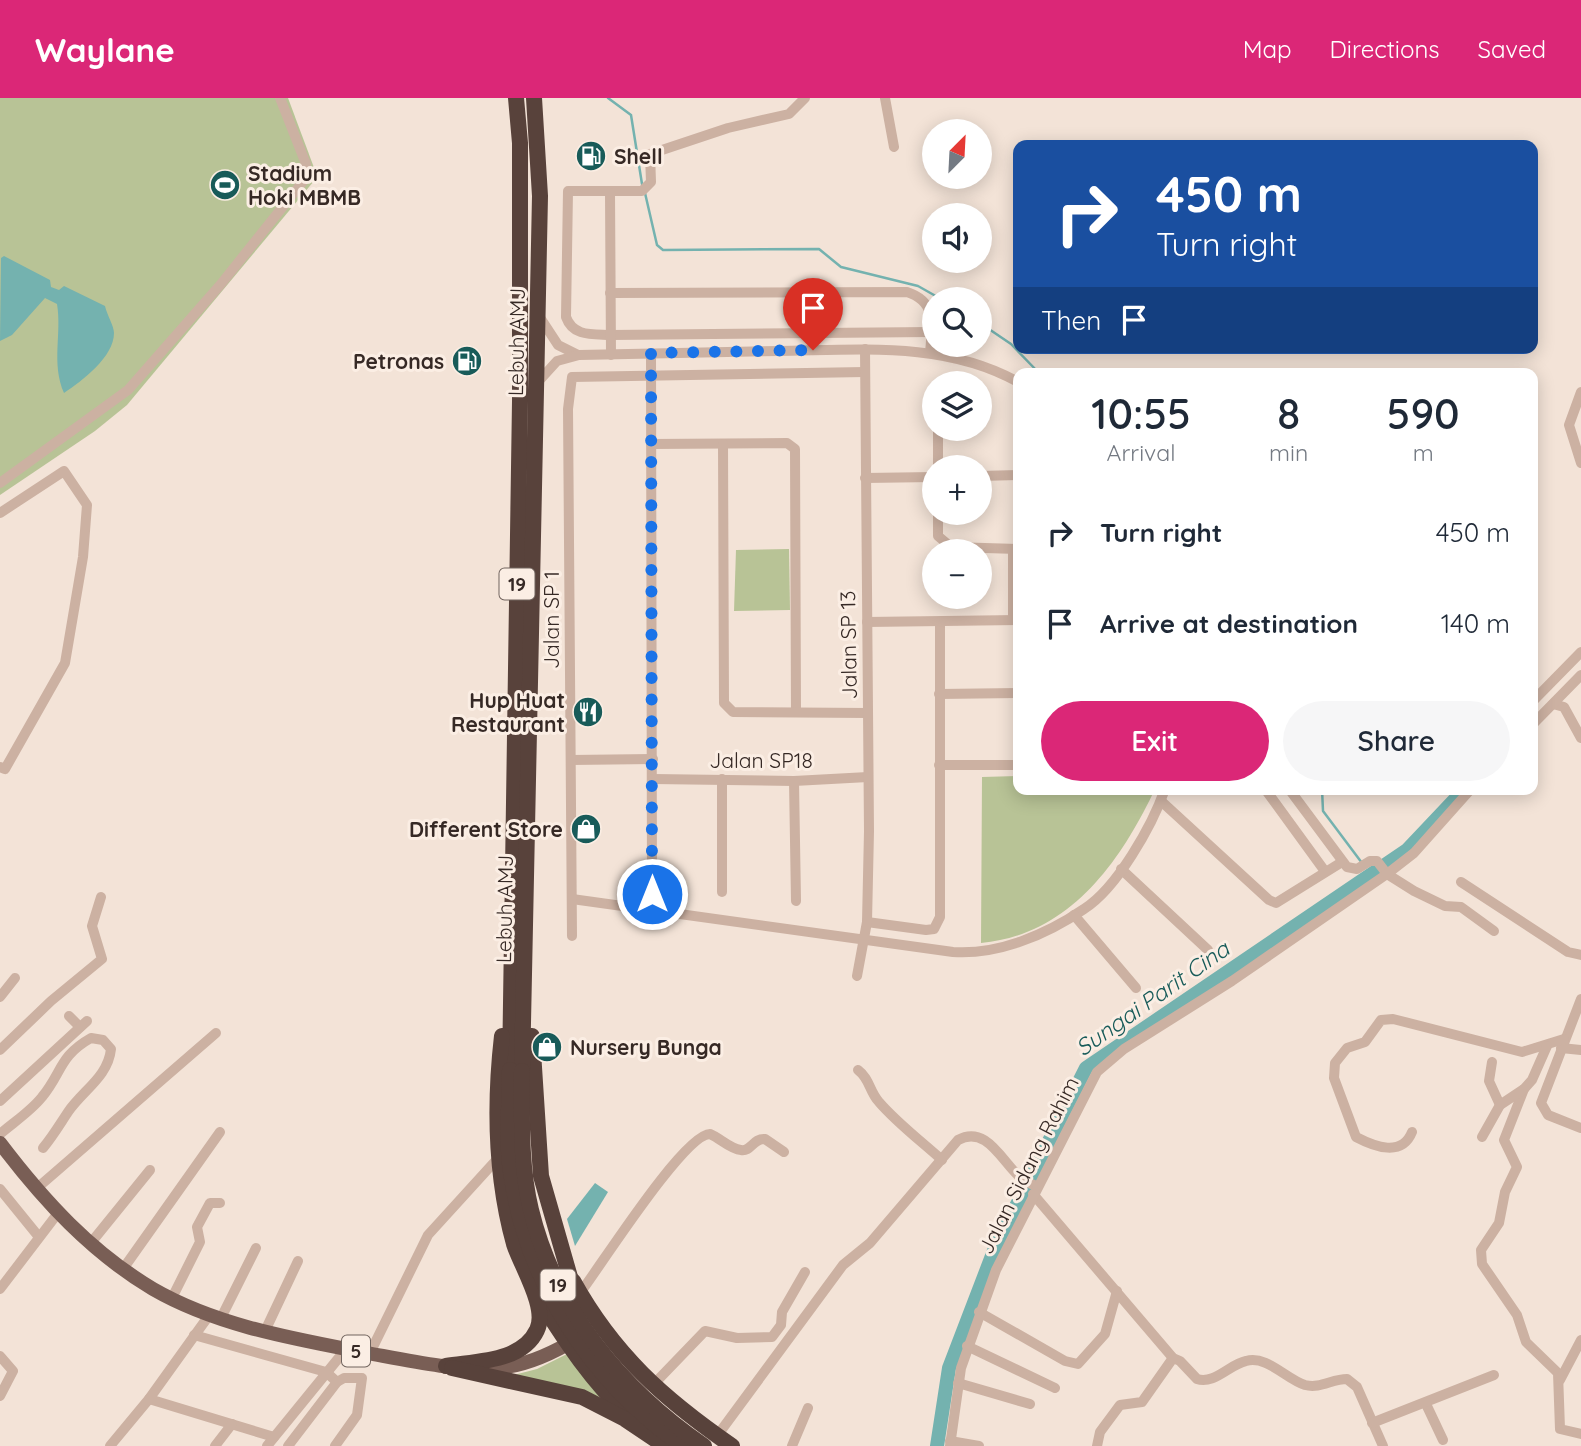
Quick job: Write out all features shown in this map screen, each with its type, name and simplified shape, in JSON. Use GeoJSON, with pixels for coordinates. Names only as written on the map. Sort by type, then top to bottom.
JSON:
{"type":"FeatureCollection","features":[{"type":"Feature","properties":{"kind":"highway","name":"Lebuh AMJ"},"geometry":{"type":"LineString","coordinates":[[516,98],[520,143],[519,924]]}},
{"type":"Feature","properties":{"kind":"highway","name":"Lebuh AMJ"},"geometry":{"type":"LineString","coordinates":[[534,98],[540,196],[537,384],[511,1171],[528,1248],[542,1281],[592,1360],[640,1411],[683,1446]]}},
{"type":"Feature","properties":{"kind":"highway"},"geometry":{"type":"LineString","coordinates":[[446,1366],[503,1357],[525,1345],[536,1334],[541,1318],[507,1217],[496,1132],[499,1062],[519,924]]}},
{"type":"Feature","properties":{"kind":"highway"},"geometry":{"type":"LineString","coordinates":[[519,924],[541,1176],[574,1297],[564,1310],[549,1308],[531,1286]]}},
{"type":"Feature","properties":{"kind":"highway","name":"Lebuh AMJ"},"geometry":{"type":"LineString","coordinates":[[516,1071],[524,1172],[530,1210],[553,1275],[584,1328],[624,1380],[646,1403],[710,1441]]}},
{"type":"Feature","properties":{"kind":"highway"},"geometry":{"type":"LineString","coordinates":[[567,1269],[597,1320],[632,1366]]}},
{"type":"Feature","properties":{"kind":"highway"},"geometry":{"type":"LineString","coordinates":[[531,1286],[565,1341],[596,1382],[663,1444]]}},
{"type":"Feature","properties":{"kind":"highway"},"geometry":{"type":"LineString","coordinates":[[596,1382],[591,1363],[603,1350],[616,1353],[710,1441],[732,1446]]}},
{"type":"Feature","properties":{"kind":"highway"},"geometry":{"type":"LineString","coordinates":[[446,1366],[582,1397],[625,1419],[663,1444]]}},
{"type":"Feature","properties":{"kind":"main road","name":"5"},"geometry":{"type":"LineString","coordinates":[[0,1143],[58,1213],[90,1244],[123,1269],[172,1298],[216,1316],[265,1331],[346,1349],[446,1366],[508,1360],[565,1341],[597,1320]]}},
{"type":"Feature","properties":{"kind":"street"},"geometry":{"type":"LineString","coordinates":[[0,483],[128,390],[221,284],[305,179],[306,164],[280,98]]}},
{"type":"Feature","properties":{"kind":"street"},"geometry":{"type":"LineString","coordinates":[[805,98],[789,114],[728,128],[650,154],[652,178],[645,190],[568,191],[566,317],[575,331],[611,335],[922,331]]}},
{"type":"Feature","properties":{"kind":"street"},"geometry":{"type":"LineString","coordinates":[[885,98],[894,148]]}},
{"type":"Feature","properties":{"kind":"street"},"geometry":{"type":"LineString","coordinates":[[610,192],[611,355]]}},
{"type":"Feature","properties":{"kind":"street"},"geometry":{"type":"LineString","coordinates":[[610,293],[900,291],[914,294],[922,300]]}},
{"type":"Feature","properties":{"kind":"street"},"geometry":{"type":"LineString","coordinates":[[538,314],[558,345],[579,355]]}},
{"type":"Feature","properties":{"kind":"street"},"geometry":{"type":"LineString","coordinates":[[537,384],[557,361],[579,355],[865,349],[922,353]]}},
{"type":"Feature","properties":{"kind":"street","name":"Jalan SP 13"},"geometry":{"type":"LineString","coordinates":[[857,976],[867,922],[865,349]]}},
{"type":"Feature","properties":{"kind":"street"},"geometry":{"type":"LineString","coordinates":[[651,353],[652,909]]}},
{"type":"Feature","properties":{"kind":"street"},"geometry":{"type":"LineString","coordinates":[[948,357],[975,363],[1013,380]]}},
{"type":"Feature","properties":{"kind":"street"},"geometry":{"type":"LineString","coordinates":[[652,373],[865,372]]}},
{"type":"Feature","properties":{"kind":"street","name":"Jalan SP 1"},"geometry":{"type":"LineString","coordinates":[[572,936],[569,383],[572,377],[578,375],[652,373]]}},
{"type":"Feature","properties":{"kind":"street"},"geometry":{"type":"LineString","coordinates":[[1581,392],[1569,425],[1581,463]]}},
{"type":"Feature","properties":{"kind":"street"},"geometry":{"type":"LineString","coordinates":[[651,443],[787,443],[795,449],[796,712]]}},
{"type":"Feature","properties":{"kind":"street"},"geometry":{"type":"LineString","coordinates":[[723,444],[724,704],[733,712],[868,713]]}},
{"type":"Feature","properties":{"kind":"street"},"geometry":{"type":"LineString","coordinates":[[0,513],[64,471],[87,505],[83,556],[65,663],[5,769],[0,767]]}},
{"type":"Feature","properties":{"kind":"street"},"geometry":{"type":"LineString","coordinates":[[992,476],[1013,475]]}},
{"type":"Feature","properties":{"kind":"street"},"geometry":{"type":"LineString","coordinates":[[865,478],[922,477]]}},
{"type":"Feature","properties":{"kind":"street"},"geometry":{"type":"LineString","coordinates":[[938,525],[938,536],[951,547],[1013,549]]}},
{"type":"Feature","properties":{"kind":"street"},"geometry":{"type":"LineString","coordinates":[[867,622],[1013,620]]}},
{"type":"Feature","properties":{"kind":"street"},"geometry":{"type":"LineString","coordinates":[[867,922],[926,930],[938,923],[942,909],[940,622]]}},
{"type":"Feature","properties":{"kind":"street"},"geometry":{"type":"LineString","coordinates":[[1538,696],[1581,652]]}},
{"type":"Feature","properties":{"kind":"street"},"geometry":{"type":"LineString","coordinates":[[1538,719],[1581,675]]}},
{"type":"Feature","properties":{"kind":"street"},"geometry":{"type":"LineString","coordinates":[[939,694],[1013,694]]}},
{"type":"Feature","properties":{"kind":"street"},"geometry":{"type":"LineString","coordinates":[[1553,704],[1564,707],[1581,738]]}},
{"type":"Feature","properties":{"kind":"street"},"geometry":{"type":"LineString","coordinates":[[571,760],[653,759]]}},
{"type":"Feature","properties":{"kind":"street"},"geometry":{"type":"LineString","coordinates":[[939,765],[1013,765]]}},
{"type":"Feature","properties":{"kind":"street","name":"Jalan SP18"},"geometry":{"type":"LineString","coordinates":[[653,779],[868,778]]}},
{"type":"Feature","properties":{"kind":"street"},"geometry":{"type":"LineString","coordinates":[[722,779],[722,892]]}},
{"type":"Feature","properties":{"kind":"street"},"geometry":{"type":"LineString","coordinates":[[794,780],[796,901]]}},
{"type":"Feature","properties":{"kind":"street"},"geometry":{"type":"LineString","coordinates":[[572,899],[976,953],[1013,944],[1086,909],[1121,869],[1163,795]]}},
{"type":"Feature","properties":{"kind":"street"},"geometry":{"type":"LineString","coordinates":[[1269,795],[1324,870]]}},
{"type":"Feature","properties":{"kind":"street"},"geometry":{"type":"LineString","coordinates":[[1293,795],[1342,862],[1357,869],[1370,861],[1432,901],[1461,907],[1494,931]]}},
{"type":"Feature","properties":{"kind":"street","name":"Jalan Sidang Rahim"},"geometry":{"type":"LineString","coordinates":[[950,1443],[958,1382],[979,1312],[1031,1186],[1097,1072],[1111,1059],[1231,981],[1383,869],[1414,853],[1466,795]]}},
{"type":"Feature","properties":{"kind":"street"},"geometry":{"type":"LineString","coordinates":[[1161,801],[1269,901],[1282,902],[1324,870],[1342,862]]}},
{"type":"Feature","properties":{"kind":"street"},"geometry":{"type":"LineString","coordinates":[[1121,869],[1208,950]]}},
{"type":"Feature","properties":{"kind":"street"},"geometry":{"type":"LineString","coordinates":[[1461,882],[1569,952],[1581,955]]}},
{"type":"Feature","properties":{"kind":"street"},"geometry":{"type":"LineString","coordinates":[[0,1050],[51,1001],[102,959],[92,926],[101,897]]}},
{"type":"Feature","properties":{"kind":"street"},"geometry":{"type":"LineString","coordinates":[[1074,915],[1136,988]]}},
{"type":"Feature","properties":{"kind":"street"},"geometry":{"type":"LineString","coordinates":[[0,998],[15,978]]}},
{"type":"Feature","properties":{"kind":"street"},"geometry":{"type":"LineString","coordinates":[[1581,999],[1541,1102],[1548,1115],[1581,1128]]}},
{"type":"Feature","properties":{"kind":"street"},"geometry":{"type":"LineString","coordinates":[[0,1101],[83,1024],[69,1016]]}},
{"type":"Feature","properties":{"kind":"street"},"geometry":{"type":"LineString","coordinates":[[1412,1132],[1409,1139],[1397,1147],[1383,1148],[1356,1137],[1334,1079],[1338,1057],[1347,1048],[1365,1042],[1381,1020],[1393,1019],[1512,1051],[1530,1052],[1559,1039],[1563,1044],[1581,1050]]}},
{"type":"Feature","properties":{"kind":"street"},"geometry":{"type":"LineString","coordinates":[[36,1189],[216,1033]]}},
{"type":"Feature","properties":{"kind":"street"},"geometry":{"type":"LineString","coordinates":[[0,1134],[36,1104],[51,1085],[59,1066],[75,1049],[91,1038],[103,1040],[111,1049],[104,1071],[70,1110],[43,1148]]}},
{"type":"Feature","properties":{"kind":"street"},"geometry":{"type":"LineString","coordinates":[[1547,1046],[1532,1080],[1524,1090],[1504,1140],[1517,1167],[1507,1187],[1503,1214],[1481,1250],[1481,1258],[1494,1285],[1517,1315],[1526,1342],[1554,1366],[1560,1380]]}},
{"type":"Feature","properties":{"kind":"street"},"geometry":{"type":"LineString","coordinates":[[1492,1062],[1489,1080],[1500,1105]]}},
{"type":"Feature","properties":{"kind":"street"},"geometry":{"type":"LineString","coordinates":[[858,1070],[867,1078],[870,1091],[880,1104],[942,1160]]}},
{"type":"Feature","properties":{"kind":"street"},"geometry":{"type":"LineString","coordinates":[[1482,1137],[1500,1105],[1524,1090]]}},
{"type":"Feature","properties":{"kind":"street"},"geometry":{"type":"LineString","coordinates":[[123,1269],[220,1132]]}},
{"type":"Feature","properties":{"kind":"street"},"geometry":{"type":"LineString","coordinates":[[580,1293],[666,1173],[699,1137],[710,1134],[745,1151],[755,1140],[765,1139],[784,1152]]}},
{"type":"Feature","properties":{"kind":"street"},"geometry":{"type":"LineString","coordinates":[[710,1441],[843,1265],[870,1243],[958,1140],[966,1136],[976,1136],[1007,1160],[1031,1186],[1173,1358],[1202,1381],[1245,1361],[1255,1360],[1304,1385],[1318,1387],[1347,1379],[1357,1387],[1382,1446]]}},
{"type":"Feature","properties":{"kind":"street"},"geometry":{"type":"LineString","coordinates":[[370,1353],[428,1235],[499,1157]]}},
{"type":"Feature","properties":{"kind":"street"},"geometry":{"type":"LineString","coordinates":[[90,1244],[149,1170]]}},
{"type":"Feature","properties":{"kind":"street"},"geometry":{"type":"LineString","coordinates":[[0,1189],[39,1237]]}},
{"type":"Feature","properties":{"kind":"street"},"geometry":{"type":"LineString","coordinates":[[172,1298],[200,1242],[197,1227],[210,1203],[220,1203]]}},
{"type":"Feature","properties":{"kind":"street"},"geometry":{"type":"LineString","coordinates":[[0,1289],[58,1213]]}},
{"type":"Feature","properties":{"kind":"street"},"geometry":{"type":"LineString","coordinates":[[110,1446],[149,1399],[197,1331],[216,1316],[256,1248]]}},
{"type":"Feature","properties":{"kind":"street"},"geometry":{"type":"LineString","coordinates":[[265,1331],[298,1261]]}},
{"type":"Feature","properties":{"kind":"street"},"geometry":{"type":"LineString","coordinates":[[652,1386],[705,1331],[737,1338],[772,1337],[781,1325],[782,1312],[805,1272]]}},
{"type":"Feature","properties":{"kind":"street"},"geometry":{"type":"LineString","coordinates":[[979,1312],[1065,1361],[1078,1364],[1105,1334],[1117,1291]]}},
{"type":"Feature","properties":{"kind":"street"},"geometry":{"type":"LineString","coordinates":[[197,1331],[328,1369],[337,1382]]}},
{"type":"Feature","properties":{"kind":"street"},"geometry":{"type":"LineString","coordinates":[[1581,1340],[1560,1380],[1558,1425],[1565,1432],[1581,1434]]}},
{"type":"Feature","properties":{"kind":"street"},"geometry":{"type":"LineString","coordinates":[[967,1346],[1055,1388]]}},
{"type":"Feature","properties":{"kind":"street"},"geometry":{"type":"LineString","coordinates":[[149,1399],[232,1424],[271,1442],[346,1349]]}},
{"type":"Feature","properties":{"kind":"street"},"geometry":{"type":"LineString","coordinates":[[0,1356],[13,1371],[0,1396]]}},
{"type":"Feature","properties":{"kind":"street"},"geometry":{"type":"LineString","coordinates":[[1097,1446],[1100,1432],[1120,1405],[1142,1402],[1173,1358]]}},
{"type":"Feature","properties":{"kind":"street"},"geometry":{"type":"LineString","coordinates":[[1372,1423],[1494,1375]]}},
{"type":"Feature","properties":{"kind":"street"},"geometry":{"type":"LineString","coordinates":[[288,1446],[337,1382],[362,1378],[357,1415],[335,1446]]}},
{"type":"Feature","properties":{"kind":"street"},"geometry":{"type":"LineString","coordinates":[[958,1382],[1030,1404]]}},
{"type":"Feature","properties":{"kind":"street"},"geometry":{"type":"LineString","coordinates":[[1426,1404],[1443,1440]]}},
{"type":"Feature","properties":{"kind":"street"},"geometry":{"type":"LineString","coordinates":[[792,1446],[808,1408]]}},
{"type":"Feature","properties":{"kind":"street"},"geometry":{"type":"LineString","coordinates":[[215,1446],[232,1424]]}},
{"type":"Feature","properties":{"kind":"street"},"geometry":{"type":"LineString","coordinates":[[950,1443],[979,1446]]}},
{"type":"Feature","properties":{"kind":"green space"},"geometry":{"type":"Polygon","coordinates":[[[0,98],[288,98],[316,173],[314,181],[127,405],[95,431],[0,495],[0,98]]]}},
{"type":"Feature","properties":{"kind":"green space"},"geometry":{"type":"Polygon","coordinates":[[[789,549],[790,610],[734,611],[736,550],[789,549]]]}},
{"type":"Feature","properties":{"kind":"green space"},"geometry":{"type":"Polygon","coordinates":[[[1013,776],[1013,795],[1152,795],[1125,843],[1088,891],[1040,926],[1012,937],[981,943],[982,777],[1013,776]]]}},
{"type":"Feature","properties":{"kind":"green space"},"geometry":{"type":"Polygon","coordinates":[[[567,1354],[601,1399],[502,1378],[537,1369],[567,1354]]]}},
{"type":"Feature","properties":{"kind":"water"},"geometry":{"type":"Polygon","coordinates":[[[4,256],[50,280],[51,287],[59,290],[64,286],[105,306],[114,333],[109,351],[88,375],[64,393],[57,360],[57,304],[45,298],[12,335],[0,341],[1,258],[4,256]]]}},
{"type":"Feature","properties":{"kind":"water"},"geometry":{"type":"Polygon","coordinates":[[[595,1183],[608,1192],[575,1246],[567,1219],[595,1183]]]}},
{"type":"Feature","properties":{"kind":"waterway"},"geometry":{"type":"LineString","coordinates":[[608,98],[631,115],[642,184]]}},
{"type":"Feature","properties":{"kind":"waterway"},"geometry":{"type":"LineString","coordinates":[[645,193],[657,245],[663,250],[819,249],[841,267],[922,288]]}},
{"type":"Feature","properties":{"kind":"waterway"},"geometry":{"type":"LineString","coordinates":[[992,331],[1013,346]]}},
{"type":"Feature","properties":{"kind":"waterway"},"geometry":{"type":"LineString","coordinates":[[1021,354],[1034,368]]}},
{"type":"Feature","properties":{"kind":"waterway"},"geometry":{"type":"LineString","coordinates":[[1322,795],[1323,811],[1362,863]]}},
{"type":"Feature","properties":{"kind":"waterway","name":"Sungai Parit Cina"},"geometry":{"type":"LineString","coordinates":[[937,1446],[949,1368],[995,1248],[1086,1068],[1407,850],[1459,795]]}},
{"type":"Feature","properties":{"kind":"place","name":"Shell"},"geometry":{"type":"Point","coordinates":[591,156]}},
{"type":"Feature","properties":{"kind":"place","name":"Stadium Hoki MBMB"},"geometry":{"type":"Point","coordinates":[225,185]}},
{"type":"Feature","properties":{"kind":"place","name":"Petronas"},"geometry":{"type":"Point","coordinates":[467,361]}},
{"type":"Feature","properties":{"kind":"place","name":"Hup Huat Restaurant"},"geometry":{"type":"Point","coordinates":[588,712]}},
{"type":"Feature","properties":{"kind":"place","name":"Different Store"},"geometry":{"type":"Point","coordinates":[586,829]}},
{"type":"Feature","properties":{"kind":"place","name":"Nursery Bunga"},"geometry":{"type":"Point","coordinates":[547,1047]}},
{"type":"Feature","properties":{"kind":"route"},"geometry":{"type":"LineString","coordinates":[[652,894],[651,353],[813,350]]}}]}
